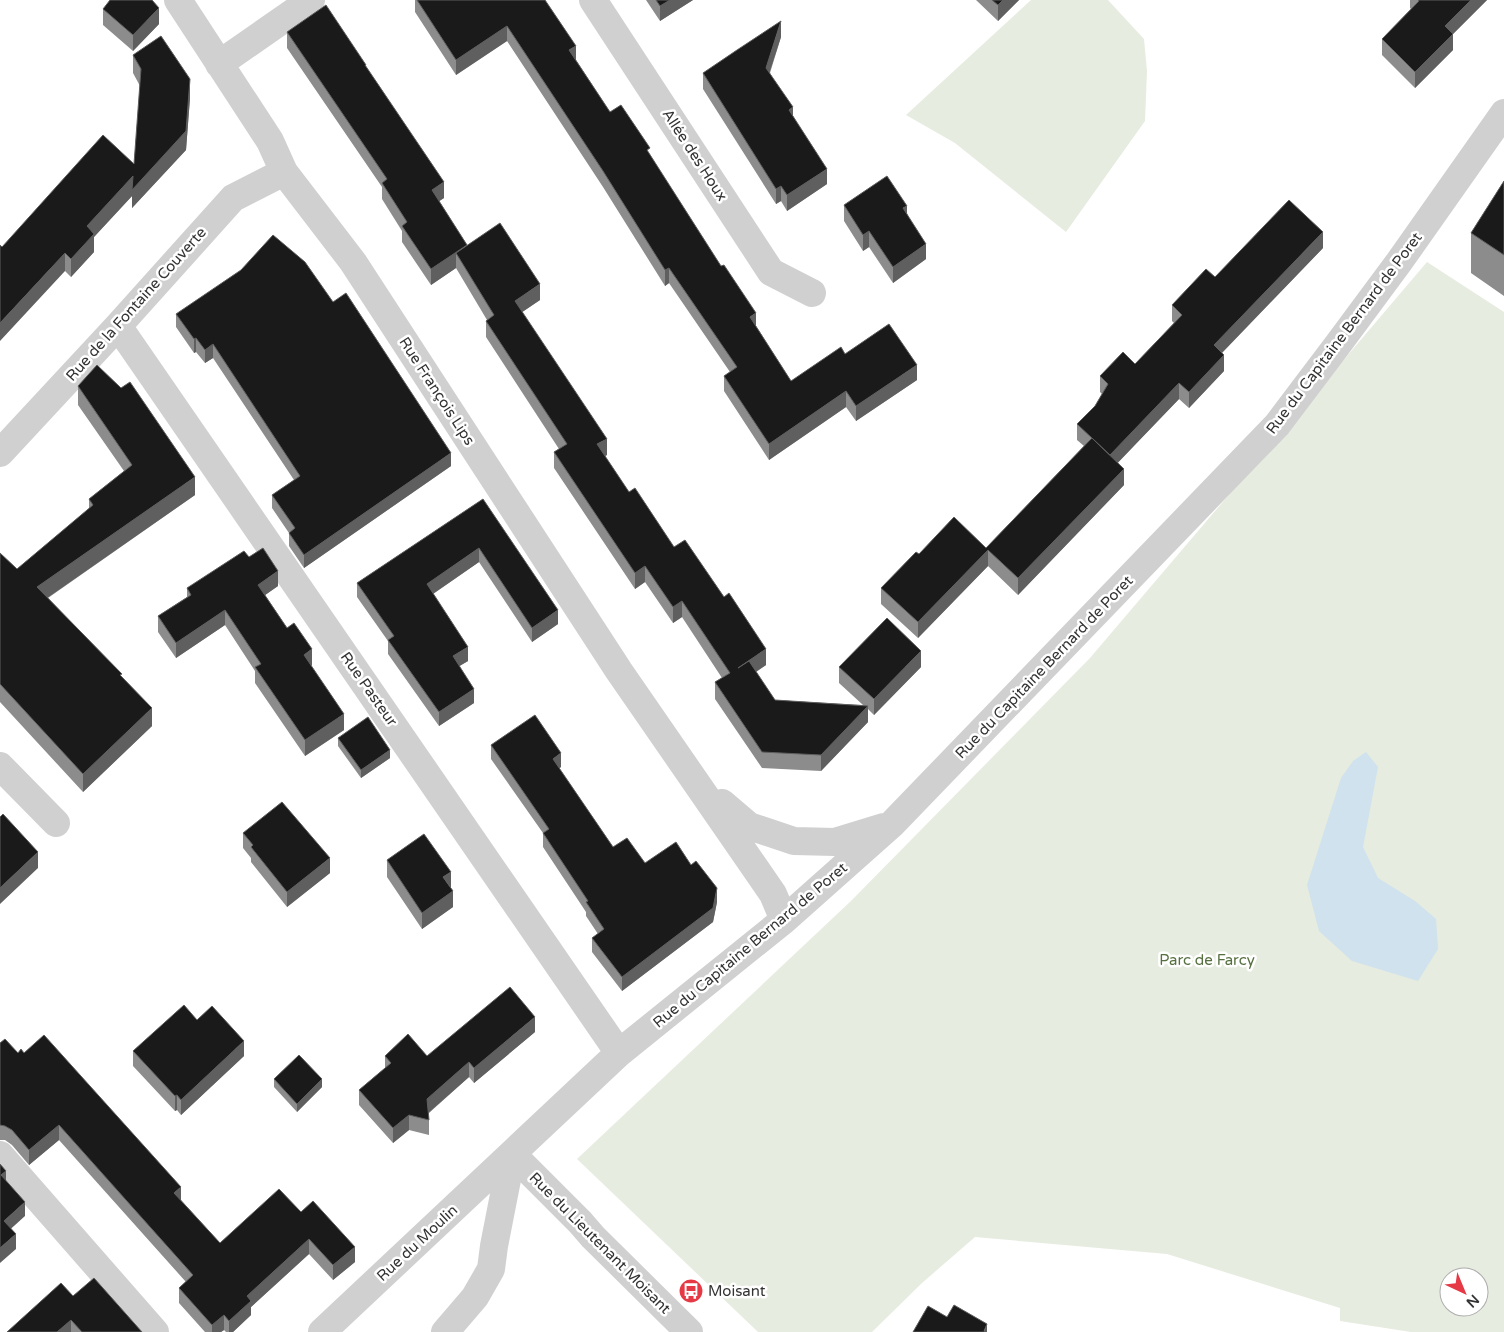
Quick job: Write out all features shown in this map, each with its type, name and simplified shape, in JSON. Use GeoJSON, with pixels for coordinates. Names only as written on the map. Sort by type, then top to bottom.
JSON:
{"type":"FeatureCollection","features":[{"type":"Feature","properties":{"kind":"street","name":"Rue François Lips"},"geometry":{"type":"LineString","coordinates":[[178,0],[270,141],[284,172],[353,262],[619,671],[773,894],[784,920]]}},
{"type":"Feature","properties":{"kind":"street"},"geometry":{"type":"LineString","coordinates":[[219,64],[311,0]]}},
{"type":"Feature","properties":{"kind":"street","name":"Allée des Houx"},"geometry":{"type":"LineString","coordinates":[[593,0],[771,272],[812,293]]}},
{"type":"Feature","properties":{"kind":"street","name":"Rue du Capitaine Bernard de Poret"},"geometry":{"type":"LineString","coordinates":[[512,1154],[619,1053],[784,920],[892,824],[1277,425],[1399,262],[1504,113]]}},
{"type":"Feature","properties":{"kind":"street","name":"Rue de la Fontaine Couverte"},"geometry":{"type":"LineString","coordinates":[[0,453],[233,198],[284,172]]}},
{"type":"Feature","properties":{"kind":"street","name":"Rue Pasteur"},"geometry":{"type":"LineString","coordinates":[[118,326],[619,1053]]}},
{"type":"Feature","properties":{"kind":"street"},"geometry":{"type":"LineString","coordinates":[[0,766],[56,823]]}},
{"type":"Feature","properties":{"kind":"street","name":"Rue François Lips"},"geometry":{"type":"LineString","coordinates":[[697,782],[749,826],[794,841],[835,842],[892,824]]}},
{"type":"Feature","properties":{"kind":"street"},"geometry":{"type":"LineString","coordinates":[[445,1332],[475,1297],[491,1269],[512,1154]]}},
{"type":"Feature","properties":{"kind":"street","name":"Rue du Moulin"},"geometry":{"type":"LineString","coordinates":[[322,1332],[512,1154]]}},
{"type":"Feature","properties":{"kind":"street","name":"Rue du Lieutenant Moisant"},"geometry":{"type":"LineString","coordinates":[[512,1154],[689,1332]]}},
{"type":"Feature","properties":{"kind":"street"},"geometry":{"type":"LineString","coordinates":[[0,1155],[155,1332]]}},
{"type":"Feature","properties":{"kind":"green space"},"geometry":{"type":"Polygon","coordinates":[[[1031,0],[1108,0],[1144,39],[1147,71],[1145,121],[1066,232],[955,143],[906,115],[1031,0]]]}},
{"type":"Feature","properties":{"kind":"green space","name":"Parc de Farcy"},"geometry":{"type":"Polygon","coordinates":[[[1427,262],[1504,312],[1504,1332],[1411,1332],[1340,1321],[1340,1308],[1167,1254],[975,1237],[922,1283],[872,1332],[758,1332],[577,1159],[851,901],[1090,658],[1427,262]]]}},
{"type":"Feature","properties":{"kind":"water"},"geometry":{"type":"Polygon","coordinates":[[[1366,752],[1378,767],[1363,847],[1378,878],[1415,901],[1436,919],[1438,949],[1418,981],[1352,961],[1319,931],[1307,885],[1341,778],[1353,761],[1366,752]]]}},
{"type":"Feature","properties":{"kind":"building"},"geometry":{"type":"Polygon","coordinates":[[[110,0],[152,0],[159,8],[133,35],[103,9],[110,0]]]}},
{"type":"Feature","properties":{"kind":"building"},"geometry":{"type":"Polygon","coordinates":[[[417,0],[545,0],[576,46],[569,50],[610,112],[621,105],[650,148],[647,150],[721,266],[724,265],[756,313],[750,317],[791,381],[841,347],[845,354],[889,324],[917,365],[856,406],[846,391],[769,444],[724,376],[737,367],[669,268],[665,270],[603,171],[507,26],[456,60],[417,0]]]}},
{"type":"Feature","properties":{"kind":"building"},"geometry":{"type":"Polygon","coordinates":[[[656,0],[670,0],[660,6],[656,0]]]}},
{"type":"Feature","properties":{"kind":"building"},"geometry":{"type":"Polygon","coordinates":[[[992,0],[1003,0],[998,5],[992,0]]]}},
{"type":"Feature","properties":{"kind":"building"},"geometry":{"type":"Polygon","coordinates":[[[1418,0],[1471,0],[1445,26],[1453,34],[1415,72],[1382,39],[1418,0]]]}},
{"type":"Feature","properties":{"kind":"building"},"geometry":{"type":"Polygon","coordinates":[[[326,5],[444,182],[432,190],[467,245],[431,269],[402,226],[407,222],[382,183],[387,179],[287,32],[326,5]]]}},
{"type":"Feature","properties":{"kind":"building"},"geometry":{"type":"Polygon","coordinates":[[[781,21],[766,68],[793,107],[789,110],[827,169],[787,195],[781,186],[776,189],[703,73],[781,21]]]}},
{"type":"Feature","properties":{"kind":"building"},"geometry":{"type":"Polygon","coordinates":[[[161,36],[190,79],[186,131],[132,190],[133,176],[87,226],[94,234],[71,259],[65,253],[0,323],[0,245],[2,247],[103,135],[134,164],[141,69],[133,55],[161,36]]]}},
{"type":"Feature","properties":{"kind":"building"},"geometry":{"type":"Polygon","coordinates":[[[887,176],[907,206],[903,208],[926,244],[893,267],[869,231],[863,235],[844,205],[887,176]]]}},
{"type":"Feature","properties":{"kind":"building"},"geometry":{"type":"Polygon","coordinates":[[[1504,181],[1504,255],[1471,233],[1504,181]]]}},
{"type":"Feature","properties":{"kind":"building"},"geometry":{"type":"Polygon","coordinates":[[[1289,200],[1323,232],[1214,345],[1224,355],[1189,392],[1179,383],[1110,455],[1077,424],[1095,406],[1108,384],[1100,376],[1123,352],[1135,364],[1182,315],[1172,305],[1206,269],[1215,277],[1289,200]]]}},
{"type":"Feature","properties":{"kind":"building"},"geometry":{"type":"Polygon","coordinates":[[[500,223],[540,284],[515,301],[607,439],[597,444],[629,492],[635,488],[674,547],[685,540],[724,597],[729,593],[766,649],[738,668],[749,661],[775,700],[868,706],[821,755],[762,752],[715,682],[730,673],[682,601],[673,607],[645,566],[635,573],[554,452],[567,444],[486,321],[494,315],[456,253],[500,223]]]}},
{"type":"Feature","properties":{"kind":"building"},"geometry":{"type":"Polygon","coordinates":[[[273,235],[305,262],[333,302],[346,293],[451,453],[304,555],[289,533],[295,528],[272,495],[300,476],[213,344],[205,350],[196,338],[194,339],[176,314],[241,270],[273,235]]]}},
{"type":"Feature","properties":{"kind":"building"},"geometry":{"type":"Polygon","coordinates":[[[97,365],[121,388],[130,382],[195,477],[37,587],[122,674],[120,675],[152,708],[83,774],[0,684],[0,553],[17,569],[93,505],[89,499],[132,465],[78,386],[97,365]]]}},
{"type":"Feature","properties":{"kind":"building"},"geometry":{"type":"Polygon","coordinates":[[[1092,438],[1124,469],[1018,578],[988,550],[918,622],[881,588],[916,552],[919,554],[954,517],[986,548],[1092,438]]]}},
{"type":"Feature","properties":{"kind":"building"},"geometry":{"type":"Polygon","coordinates":[[[483,499],[558,610],[532,628],[479,548],[427,584],[468,647],[453,656],[474,689],[439,712],[388,640],[394,636],[357,583],[483,499]]]}},
{"type":"Feature","properties":{"kind":"building"},"geometry":{"type":"Polygon","coordinates":[[[263,548],[278,571],[258,585],[287,628],[294,623],[312,649],[304,655],[344,714],[305,740],[255,667],[261,664],[225,610],[176,643],[158,616],[191,595],[187,588],[244,551],[249,557],[263,548]]]}},
{"type":"Feature","properties":{"kind":"building"},"geometry":{"type":"Polygon","coordinates":[[[887,618],[921,651],[874,699],[839,667],[887,618]]]}},
{"type":"Feature","properties":{"kind":"building"},"geometry":{"type":"Polygon","coordinates":[[[535,715],[561,753],[553,759],[613,847],[627,838],[645,863],[676,842],[691,865],[696,861],[717,888],[713,908],[622,977],[592,938],[604,929],[586,902],[588,901],[543,833],[549,829],[491,745],[535,715]]]}},
{"type":"Feature","properties":{"kind":"building"},"geometry":{"type":"Polygon","coordinates":[[[368,717],[390,750],[361,770],[338,738],[368,717]]]}},
{"type":"Feature","properties":{"kind":"building"},"geometry":{"type":"Polygon","coordinates":[[[282,802],[330,858],[287,892],[251,847],[253,845],[243,833],[282,802]]]}},
{"type":"Feature","properties":{"kind":"building"},"geometry":{"type":"Polygon","coordinates":[[[3,814],[38,852],[0,888],[0,817],[3,814]]]}},
{"type":"Feature","properties":{"kind":"building"},"geometry":{"type":"Polygon","coordinates":[[[424,834],[451,872],[443,877],[453,891],[422,913],[387,860],[424,834]]]}},
{"type":"Feature","properties":{"kind":"building"},"geometry":{"type":"Polygon","coordinates":[[[510,987],[535,1017],[474,1068],[469,1062],[427,1099],[429,1120],[409,1115],[393,1128],[359,1090],[391,1063],[385,1056],[408,1034],[427,1056],[510,987]]]}},
{"type":"Feature","properties":{"kind":"building"},"geometry":{"type":"Polygon","coordinates":[[[184,1005],[197,1020],[212,1006],[244,1041],[181,1100],[133,1051],[184,1005]]]}},
{"type":"Feature","properties":{"kind":"building"},"geometry":{"type":"Polygon","coordinates":[[[44,1035],[181,1187],[174,1193],[220,1243],[279,1189],[301,1212],[313,1201],[355,1247],[333,1265],[309,1239],[247,1296],[251,1301],[229,1321],[224,1315],[212,1325],[179,1288],[193,1275],[59,1125],[29,1150],[12,1130],[0,1125],[0,1043],[5,1039],[18,1053],[21,1049],[24,1053],[44,1035]]]}},
{"type":"Feature","properties":{"kind":"building"},"geometry":{"type":"Polygon","coordinates":[[[299,1055],[322,1079],[297,1104],[274,1079],[299,1055]]]}},
{"type":"Feature","properties":{"kind":"building"},"geometry":{"type":"Polygon","coordinates":[[[0,1164],[6,1171],[1,1175],[25,1202],[4,1221],[16,1234],[0,1248],[0,1164]]]}},
{"type":"Feature","properties":{"kind":"building"},"geometry":{"type":"Polygon","coordinates":[[[94,1278],[142,1332],[82,1332],[71,1320],[57,1332],[7,1332],[61,1283],[73,1296],[94,1278]]]}},
{"type":"Feature","properties":{"kind":"building"},"geometry":{"type":"Polygon","coordinates":[[[954,1305],[987,1324],[985,1332],[913,1332],[928,1306],[947,1317],[954,1305]]]}},
{"type":"Feature","properties":{"kind":"place","name":"Moisant"},"geometry":{"type":"Point","coordinates":[691,1291]}}]}
